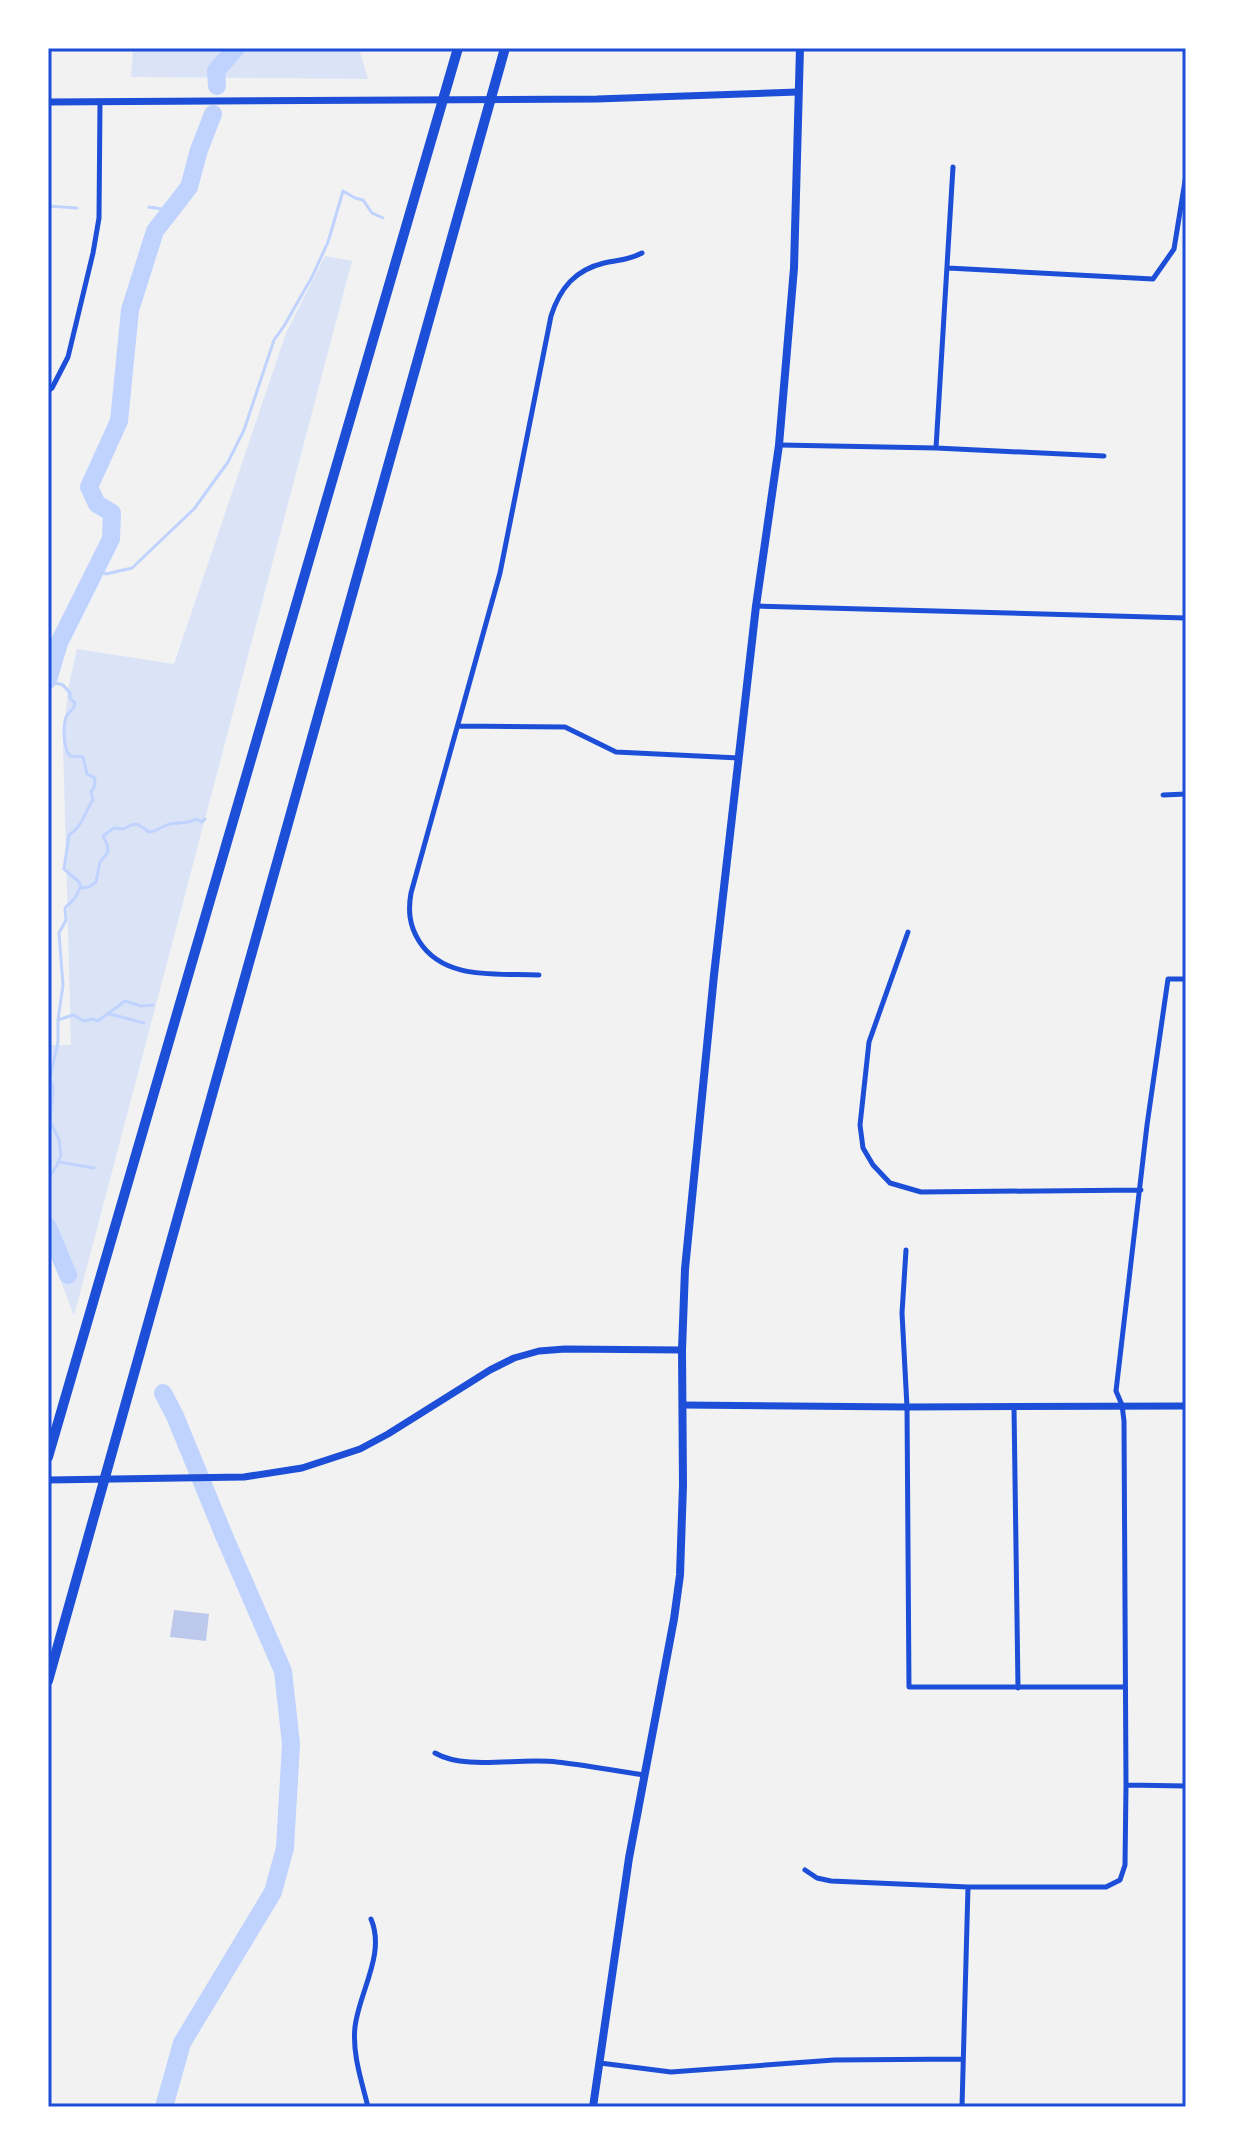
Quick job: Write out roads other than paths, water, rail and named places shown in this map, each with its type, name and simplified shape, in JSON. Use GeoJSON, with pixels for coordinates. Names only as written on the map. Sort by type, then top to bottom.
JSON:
{"type":"FeatureCollection","features":[{"type":"Feature","properties":{"kind":"highway"},"geometry":{"type":"LineString","coordinates":[[48,1455],[458,48]]}},
{"type":"Feature","properties":{"kind":"highway"},"geometry":{"type":"LineString","coordinates":[[48,1681],[505,48]]}},
{"type":"Feature","properties":{"kind":"main road"},"geometry":{"type":"LineString","coordinates":[[593,2107],[629,1858],[680,1575],[685,1269],[714,975],[756,606],[779,445],[794,268],[800,48]]}},
{"type":"Feature","properties":{"kind":"street"},"geometry":{"type":"LineString","coordinates":[[48,102],[597,99],[798,92]]}},
{"type":"Feature","properties":{"kind":"street"},"geometry":{"type":"LineString","coordinates":[[48,391],[68,357],[93,253],[99,218],[100,101]]}},
{"type":"Feature","properties":{"kind":"street"},"geometry":{"type":"LineString","coordinates":[[936,448],[953,167]]}},
{"type":"Feature","properties":{"kind":"street"},"geometry":{"type":"LineString","coordinates":[[948,268],[1153,279],[1174,249],[1186,175]]}},
{"type":"Feature","properties":{"kind":"street"},"geometry":{"type":"LineString","coordinates":[[539,975],[468,972],[451,968],[436,959],[416,936],[409,908],[411,893],[500,573],[556,300],[575,275],[642,253]]}},
{"type":"Feature","properties":{"kind":"street"},"geometry":{"type":"LineString","coordinates":[[779,445],[1104,456]]}},
{"type":"Feature","properties":{"kind":"street"},"geometry":{"type":"LineString","coordinates":[[756,606],[1186,618]]}},
{"type":"Feature","properties":{"kind":"street"},"geometry":{"type":"LineString","coordinates":[[458,726],[565,727],[616,752],[740,758]]}},
{"type":"Feature","properties":{"kind":"street"},"geometry":{"type":"LineString","coordinates":[[1163,795],[1186,794]]}},
{"type":"Feature","properties":{"kind":"street"},"geometry":{"type":"LineString","coordinates":[[908,932],[869,1042],[860,1125],[863,1148],[873,1165],[890,1183],[921,1192],[1141,1190]]}},
{"type":"Feature","properties":{"kind":"street"},"geometry":{"type":"LineString","coordinates":[[805,1870],[817,1878],[831,1881],[968,1887],[1106,1887],[1120,1880],[1125,1865],[1126,1785],[1124,1437],[1122,1405],[1116,1391],[1147,1125],[1168,979],[1186,979]]}},
{"type":"Feature","properties":{"kind":"street"},"geometry":{"type":"LineString","coordinates":[[906,1250],[902,1313],[907,1407],[909,1687],[1125,1687]]}},
{"type":"Feature","properties":{"kind":"street"},"geometry":{"type":"LineString","coordinates":[[48,1480],[215,1479],[302,1468],[346,1454],[414,1419],[514,1358],[539,1351],[565,1349],[682,1350]]}},
{"type":"Feature","properties":{"kind":"street"},"geometry":{"type":"LineString","coordinates":[[683,1405],[1186,1406]]}},
{"type":"Feature","properties":{"kind":"street"},"geometry":{"type":"LineString","coordinates":[[1014,1407],[1018,1688]]}},
{"type":"Feature","properties":{"kind":"street"},"geometry":{"type":"LineString","coordinates":[[435,1753],[446,1760],[464,1762],[557,1761],[645,1775]]}},
{"type":"Feature","properties":{"kind":"street"},"geometry":{"type":"LineString","coordinates":[[1126,1785],[1186,1786]]}},
{"type":"Feature","properties":{"kind":"street"},"geometry":{"type":"LineString","coordinates":[[962,2107],[968,1887]]}},
{"type":"Feature","properties":{"kind":"street"},"geometry":{"type":"LineString","coordinates":[[368,2107],[356,2055],[355,2028],[377,1946],[376,1930],[371,1919]]}},
{"type":"Feature","properties":{"kind":"street"},"geometry":{"type":"LineString","coordinates":[[599,2062],[671,2072],[834,2060],[963,2059]]}},
{"type":"Feature","properties":{"kind":"waterway"},"geometry":{"type":"LineString","coordinates":[[217,86],[216,71],[236,48]]}},
{"type":"Feature","properties":{"kind":"waterway"},"geometry":{"type":"LineString","coordinates":[[48,680],[59,643],[111,539],[112,513],[97,504],[89,487],[119,421],[130,310],[155,231],[189,187],[213,114]]}},
{"type":"Feature","properties":{"kind":"waterway"},"geometry":{"type":"LineString","coordinates":[[96,569],[106,574],[132,568],[194,509],[228,462],[244,430],[274,340],[312,277],[328,242],[343,191],[363,200],[372,213],[383,218]]}},
{"type":"Feature","properties":{"kind":"waterway"},"geometry":{"type":"LineString","coordinates":[[48,206],[77,208]]}},
{"type":"Feature","properties":{"kind":"waterway"},"geometry":{"type":"LineString","coordinates":[[149,207],[173,211]]}},
{"type":"Feature","properties":{"kind":"waterway"},"geometry":{"type":"LineString","coordinates":[[48,638],[59,643]]}},
{"type":"Feature","properties":{"kind":"waterway"},"geometry":{"type":"LineString","coordinates":[[48,681],[63,685],[75,703],[65,721],[66,748],[70,756],[83,757],[87,774],[95,778],[91,791],[93,800],[69,835],[64,869],[81,886],[65,908],[66,920],[59,933],[63,985],[58,1042],[50,1078],[53,1088],[50,1121],[59,1140],[61,1155],[48,1179]]}},
{"type":"Feature","properties":{"kind":"waterway"},"geometry":{"type":"LineString","coordinates":[[80,888],[96,882],[100,862],[108,852],[103,836],[114,828],[123,829],[134,824],[149,832],[169,824],[197,819],[202,822],[205,819]]}},
{"type":"Feature","properties":{"kind":"waterway"},"geometry":{"type":"LineString","coordinates":[[58,1020],[73,1015],[84,1021],[98,1021],[125,1001],[141,1006],[153,1005]]}},
{"type":"Feature","properties":{"kind":"waterway"},"geometry":{"type":"LineString","coordinates":[[110,1014],[144,1023]]}},
{"type":"Feature","properties":{"kind":"waterway"},"geometry":{"type":"LineString","coordinates":[[59,1162],[94,1168]]}},
{"type":"Feature","properties":{"kind":"waterway"},"geometry":{"type":"LineString","coordinates":[[48,1227],[68,1275]]}},
{"type":"Feature","properties":{"kind":"waterway"},"geometry":{"type":"LineString","coordinates":[[163,1393],[283,1671],[291,1744],[285,1848],[273,1892],[182,2043],[164,2107]]}}]}
